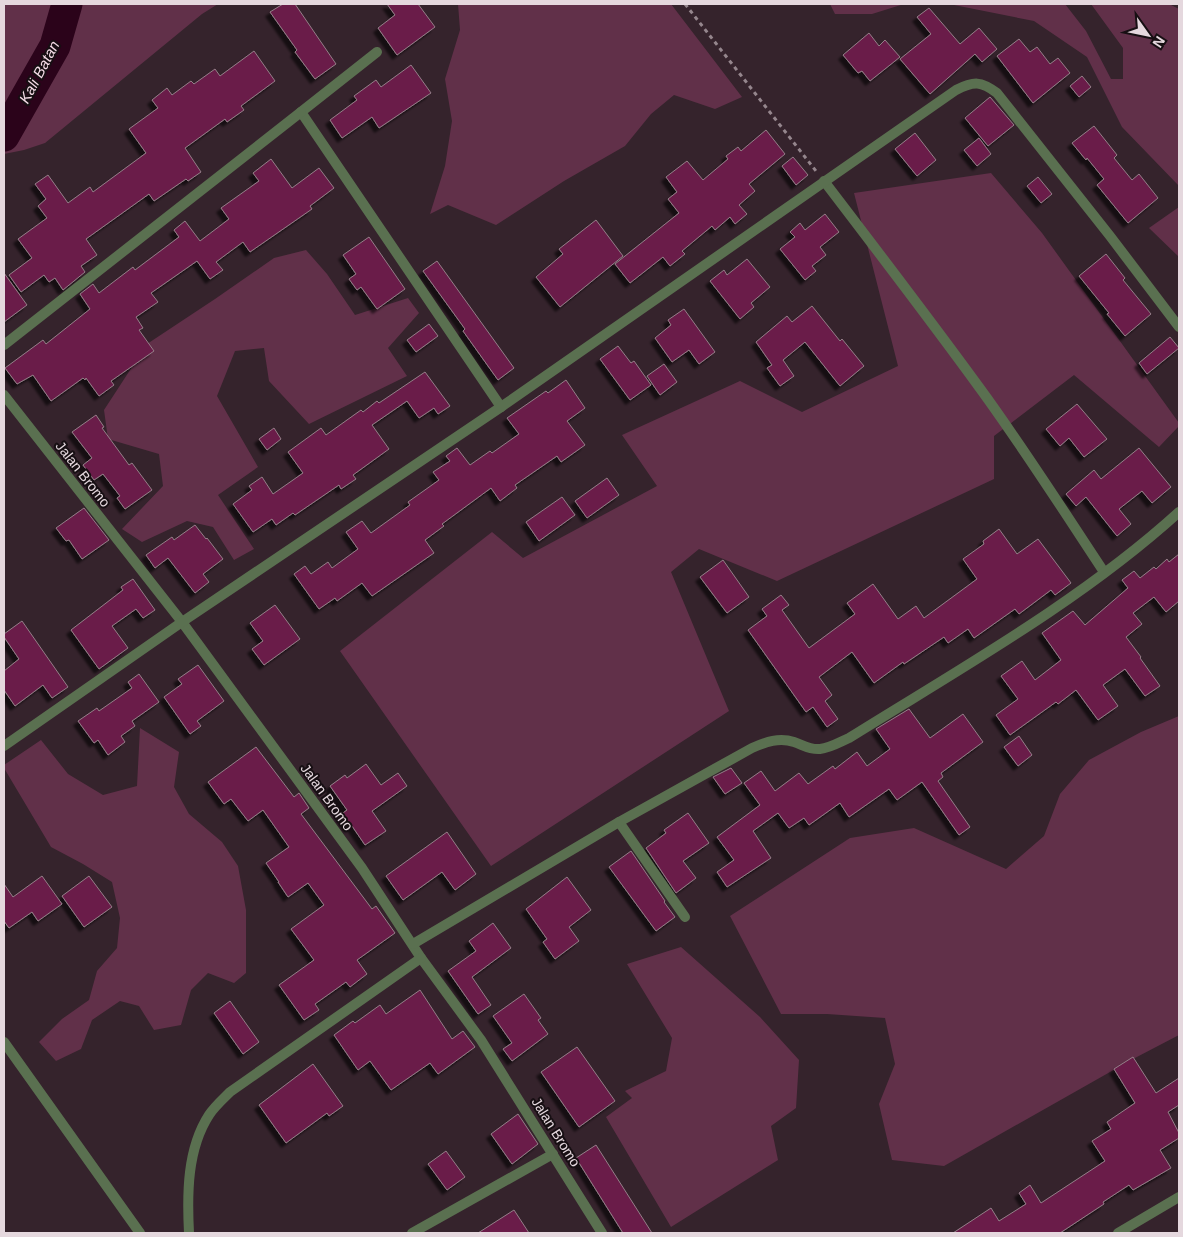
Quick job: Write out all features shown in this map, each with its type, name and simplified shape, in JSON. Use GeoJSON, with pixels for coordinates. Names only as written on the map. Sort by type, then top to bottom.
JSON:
{"type":"FeatureCollection","features":[{"type":"Feature","properties":{"kind":"street"},"geometry":{"type":"LineString","coordinates":[[4,345],[377,52]]}},
{"type":"Feature","properties":{"kind":"street"},"geometry":{"type":"LineString","coordinates":[[4,746],[182,622],[501,407],[956,90],[969,84],[988,86],[1003,101],[1179,327]]}},
{"type":"Feature","properties":{"kind":"street"},"geometry":{"type":"LineString","coordinates":[[301,112],[501,407]]}},
{"type":"Feature","properties":{"kind":"street"},"geometry":{"type":"LineString","coordinates":[[824,181],[902,282],[980,388],[1104,572]]}},
{"type":"Feature","properties":{"kind":"street","name":"Jalan Bromo"},"geometry":{"type":"LineString","coordinates":[[4,395],[182,622],[362,868],[421,958],[481,1040],[602,1233]]}},
{"type":"Feature","properties":{"kind":"street"},"geometry":{"type":"LineString","coordinates":[[413,944],[620,822],[752,748],[767,742],[781,740],[793,742],[809,749],[820,749],[849,738],[1052,610],[1154,535],[1179,512]]}},
{"type":"Feature","properties":{"kind":"street"},"geometry":{"type":"LineString","coordinates":[[620,822],[685,918]]}},
{"type":"Feature","properties":{"kind":"street"},"geometry":{"type":"LineString","coordinates":[[189,1233],[189,1172],[197,1140],[209,1115],[230,1092],[421,958]]}},
{"type":"Feature","properties":{"kind":"street"},"geometry":{"type":"LineString","coordinates":[[4,1042],[140,1233]]}},
{"type":"Feature","properties":{"kind":"street"},"geometry":{"type":"LineString","coordinates":[[412,1233],[553,1154]]}},
{"type":"Feature","properties":{"kind":"street"},"geometry":{"type":"LineString","coordinates":[[1118,1233],[1179,1197]]}},
{"type":"Feature","properties":{"kind":"path"},"geometry":{"type":"LineString","coordinates":[[684,4],[824,181]]}},
{"type":"Feature","properties":{"kind":"shaded area"},"geometry":{"type":"Polygon","coordinates":[[[4,4],[218,4],[202,14],[45,143],[4,154],[4,4]]]}},
{"type":"Feature","properties":{"kind":"shaded area"},"geometry":{"type":"Polygon","coordinates":[[[458,4],[671,4],[742,97],[715,109],[674,95],[651,114],[625,146],[564,181],[496,225],[448,205],[430,214],[445,166],[452,121],[445,79],[460,30],[458,4]]]}},
{"type":"Feature","properties":{"kind":"shaded area"},"geometry":{"type":"Polygon","coordinates":[[[830,4],[904,4],[872,14],[835,14],[830,4]]]}},
{"type":"Feature","properties":{"kind":"shaded area"},"geometry":{"type":"Polygon","coordinates":[[[949,4],[1065,4],[1086,31],[1111,79],[1123,79],[1123,48],[1091,4],[1169,4],[1179,9],[1179,186],[1122,127],[1087,57],[1034,21],[949,4]]]}},
{"type":"Feature","properties":{"kind":"shaded area"},"geometry":{"type":"Polygon","coordinates":[[[991,173],[1042,233],[1179,423],[1179,426],[1159,447],[1074,375],[994,436],[994,479],[777,581],[699,549],[671,572],[729,711],[491,866],[340,651],[492,532],[523,558],[657,486],[622,435],[740,381],[802,412],[898,366],[854,193],[991,173]]]}},
{"type":"Feature","properties":{"kind":"shaded area"},"geometry":{"type":"Polygon","coordinates":[[[1179,207],[1179,257],[1149,228],[1179,207]]]}},
{"type":"Feature","properties":{"kind":"shaded area"},"geometry":{"type":"Polygon","coordinates":[[[306,250],[327,274],[355,315],[408,298],[419,313],[388,348],[407,376],[309,424],[269,381],[264,348],[235,351],[217,396],[258,467],[218,495],[254,549],[234,560],[213,527],[187,521],[142,542],[122,529],[163,486],[159,454],[108,439],[104,410],[147,344],[274,258],[306,250]]]}},
{"type":"Feature","properties":{"kind":"shaded area"},"geometry":{"type":"Polygon","coordinates":[[[1179,716],[1179,1035],[944,1166],[892,1160],[879,1104],[895,1064],[885,1018],[827,1014],[781,1014],[730,916],[850,838],[914,828],[1006,869],[1044,836],[1060,794],[1089,760],[1141,732],[1179,716]]]}},
{"type":"Feature","properties":{"kind":"shaded area"},"geometry":{"type":"Polygon","coordinates":[[[140,728],[179,752],[174,787],[189,814],[222,842],[238,866],[246,910],[246,973],[234,983],[208,973],[191,990],[181,1025],[154,1030],[139,1006],[120,1001],[92,1020],[81,1049],[56,1061],[39,1042],[62,1019],[89,1000],[97,971],[117,948],[120,918],[112,882],[51,847],[4,765],[41,740],[68,774],[103,795],[137,786],[140,728]]]}},
{"type":"Feature","properties":{"kind":"shaded area"},"geometry":{"type":"Polygon","coordinates":[[[681,947],[760,1017],[799,1060],[796,1108],[771,1126],[778,1160],[671,1227],[606,1117],[632,1098],[625,1091],[666,1071],[672,1038],[627,964],[681,947]]]}},
{"type":"Feature","properties":{"kind":"building"},"geometry":{"type":"Polygon","coordinates":[[[283,4],[295,4],[336,64],[315,79],[295,52],[297,50],[270,12],[283,4]]]}},
{"type":"Feature","properties":{"kind":"building"},"geometry":{"type":"Polygon","coordinates":[[[387,4],[418,4],[435,27],[397,55],[378,28],[395,15],[387,4]]]}},
{"type":"Feature","properties":{"kind":"building"},"geometry":{"type":"Polygon","coordinates":[[[929,8],[960,44],[979,28],[997,49],[982,62],[975,54],[930,94],[900,59],[931,34],[917,17],[929,8]]]}},
{"type":"Feature","properties":{"kind":"building"},"geometry":{"type":"Polygon","coordinates":[[[869,33],[879,46],[885,40],[900,57],[870,81],[862,71],[858,73],[843,55],[869,33]]]}},
{"type":"Feature","properties":{"kind":"building"},"geometry":{"type":"Polygon","coordinates":[[[1019,39],[1030,52],[1037,47],[1050,64],[1058,58],[1070,73],[1033,103],[997,56],[1019,39]]]}},
{"type":"Feature","properties":{"kind":"building"},"geometry":{"type":"Polygon","coordinates":[[[254,51],[275,81],[241,106],[244,110],[227,122],[225,119],[185,148],[201,172],[188,181],[186,179],[154,201],[149,194],[86,239],[97,255],[81,266],[85,272],[63,290],[55,278],[49,282],[44,275],[21,292],[9,275],[32,258],[18,239],[47,218],[38,206],[46,199],[35,184],[48,175],[68,203],[90,187],[93,192],[146,153],[129,129],[158,108],[152,100],[167,88],[172,95],[191,81],[194,84],[215,69],[220,76],[254,51]]]}},
{"type":"Feature","properties":{"kind":"building"},"geometry":{"type":"Polygon","coordinates":[[[411,65],[431,93],[379,128],[372,117],[342,138],[330,120],[357,100],[354,96],[376,80],[381,87],[411,65]]]}},
{"type":"Feature","properties":{"kind":"building"},"geometry":{"type":"Polygon","coordinates":[[[1082,76],[1091,87],[1079,97],[1070,86],[1082,76]]]}},
{"type":"Feature","properties":{"kind":"building"},"geometry":{"type":"Polygon","coordinates":[[[990,97],[1014,125],[988,146],[965,118],[990,97]]]}},
{"type":"Feature","properties":{"kind":"building"},"geometry":{"type":"Polygon","coordinates":[[[1094,126],[1117,155],[1114,158],[1132,180],[1139,174],[1158,198],[1128,223],[1097,185],[1104,179],[1072,143],[1094,126]]]}},
{"type":"Feature","properties":{"kind":"building"},"geometry":{"type":"Polygon","coordinates":[[[766,130],[785,154],[749,184],[755,191],[739,205],[747,214],[735,224],[730,217],[715,230],[712,226],[682,251],[685,254],[670,266],[663,257],[630,283],[615,264],[679,213],[668,199],[677,192],[666,177],[687,161],[703,180],[728,159],[726,156],[738,147],[741,151],[766,130]]]}},
{"type":"Feature","properties":{"kind":"building"},"geometry":{"type":"Polygon","coordinates":[[[915,133],[936,160],[917,176],[895,149],[915,133]]]}},
{"type":"Feature","properties":{"kind":"building"},"geometry":{"type":"Polygon","coordinates":[[[979,138],[991,154],[977,166],[964,150],[979,138]]]}},
{"type":"Feature","properties":{"kind":"building"},"geometry":{"type":"Polygon","coordinates":[[[793,157],[808,175],[796,185],[782,166],[793,157]]]}},
{"type":"Feature","properties":{"kind":"building"},"geometry":{"type":"Polygon","coordinates":[[[271,159],[292,188],[319,168],[334,188],[310,206],[312,209],[250,252],[243,242],[216,262],[223,270],[210,279],[197,261],[151,293],[158,302],[136,317],[143,328],[139,330],[154,351],[111,381],[114,385],[99,396],[86,378],[85,380],[83,378],[51,401],[33,375],[17,384],[5,368],[43,340],[46,344],[90,309],[80,294],[93,284],[99,293],[133,267],[135,270],[179,237],[174,230],[185,221],[200,241],[229,219],[221,208],[259,181],[253,173],[271,159]]]}},
{"type":"Feature","properties":{"kind":"building"},"geometry":{"type":"Polygon","coordinates":[[[1038,177],[1052,194],[1041,203],[1027,186],[1038,177]]]}},
{"type":"Feature","properties":{"kind":"building"},"geometry":{"type":"Polygon","coordinates":[[[825,214],[839,232],[820,247],[826,255],[812,266],[816,271],[805,280],[780,249],[795,237],[790,232],[800,223],[805,230],[825,214]]]}},
{"type":"Feature","properties":{"kind":"building"},"geometry":{"type":"Polygon","coordinates":[[[596,220],[623,256],[560,307],[536,277],[563,254],[559,249],[596,220]]]}},
{"type":"Feature","properties":{"kind":"building"},"geometry":{"type":"Polygon","coordinates":[[[369,237],[405,289],[377,309],[361,287],[357,290],[349,279],[356,274],[343,255],[369,237]]]}},
{"type":"Feature","properties":{"kind":"building"},"geometry":{"type":"Polygon","coordinates":[[[1106,254],[1125,278],[1123,280],[1151,314],[1125,336],[1079,276],[1106,254]]]}},
{"type":"Feature","properties":{"kind":"building"},"geometry":{"type":"Polygon","coordinates":[[[747,259],[770,287],[751,303],[754,307],[740,319],[710,281],[724,270],[727,275],[747,259]]]}},
{"type":"Feature","properties":{"kind":"building"},"geometry":{"type":"Polygon","coordinates":[[[437,261],[514,368],[498,380],[463,331],[465,329],[423,271],[437,261]]]}},
{"type":"Feature","properties":{"kind":"building"},"geometry":{"type":"Polygon","coordinates":[[[4,273],[27,305],[4,322],[4,273]]]}},
{"type":"Feature","properties":{"kind":"building"},"geometry":{"type":"Polygon","coordinates":[[[812,306],[840,341],[842,339],[864,366],[840,386],[805,342],[783,360],[794,376],[780,386],[767,368],[772,365],[756,342],[787,316],[792,322],[812,306]]]}},
{"type":"Feature","properties":{"kind":"building"},"geometry":{"type":"Polygon","coordinates":[[[684,309],[715,352],[699,364],[689,350],[672,362],[655,338],[671,325],[668,320],[684,309]]]}},
{"type":"Feature","properties":{"kind":"building"},"geometry":{"type":"Polygon","coordinates":[[[429,324],[438,336],[416,352],[407,340],[429,324]]]}},
{"type":"Feature","properties":{"kind":"building"},"geometry":{"type":"Polygon","coordinates":[[[1170,337],[1179,348],[1147,374],[1139,363],[1170,337]]]}},
{"type":"Feature","properties":{"kind":"building"},"geometry":{"type":"Polygon","coordinates":[[[618,346],[631,363],[634,361],[651,385],[630,400],[600,359],[618,346]]]}},
{"type":"Feature","properties":{"kind":"building"},"geometry":{"type":"Polygon","coordinates":[[[664,364],[677,382],[660,395],[647,376],[664,364]]]}},
{"type":"Feature","properties":{"kind":"building"},"geometry":{"type":"Polygon","coordinates":[[[425,372],[450,406],[438,414],[434,408],[419,418],[407,401],[372,425],[389,449],[353,475],[356,479],[341,489],[339,485],[295,515],[293,513],[276,525],[272,519],[253,532],[233,504],[252,490],[249,486],[262,477],[273,494],[303,473],[288,452],[321,428],[326,435],[361,410],[363,412],[377,401],[379,403],[425,372]]]}},
{"type":"Feature","properties":{"kind":"building"},"geometry":{"type":"Polygon","coordinates":[[[566,380],[585,408],[567,421],[585,445],[561,462],[557,456],[515,485],[517,488],[500,501],[491,488],[442,524],[444,526],[425,540],[434,553],[372,596],[362,583],[337,601],[335,598],[319,609],[294,574],[305,566],[311,574],[328,562],[332,568],[358,549],[346,532],[362,521],[371,533],[410,505],[408,502],[439,480],[433,472],[450,461],[446,456],[457,448],[470,465],[490,451],[492,453],[519,434],[507,418],[546,391],[548,393],[566,380]]]}},
{"type":"Feature","properties":{"kind":"building"},"geometry":{"type":"Polygon","coordinates":[[[1077,404],[1107,439],[1084,457],[1069,438],[1060,446],[1046,429],[1077,404]]]}},
{"type":"Feature","properties":{"kind":"building"},"geometry":{"type":"Polygon","coordinates":[[[96,415],[104,427],[102,428],[129,465],[132,463],[152,490],[125,509],[117,498],[120,496],[103,474],[94,480],[83,465],[92,458],[72,432],[96,415]]]}},
{"type":"Feature","properties":{"kind":"building"},"geometry":{"type":"Polygon","coordinates":[[[274,428],[281,439],[267,450],[259,439],[274,428]]]}},
{"type":"Feature","properties":{"kind":"building"},"geometry":{"type":"Polygon","coordinates":[[[1139,448],[1171,487],[1152,503],[1142,491],[1119,509],[1131,524],[1117,536],[1086,497],[1076,506],[1066,494],[1094,470],[1101,479],[1139,448]]]}},
{"type":"Feature","properties":{"kind":"building"},"geometry":{"type":"Polygon","coordinates":[[[607,478],[619,495],[587,518],[575,501],[607,478]]]}},
{"type":"Feature","properties":{"kind":"building"},"geometry":{"type":"Polygon","coordinates":[[[562,497],[575,515],[539,541],[526,522],[562,497]]]}},
{"type":"Feature","properties":{"kind":"building"},"geometry":{"type":"Polygon","coordinates":[[[84,508],[109,540],[82,559],[69,540],[66,541],[56,528],[84,508]]]}},
{"type":"Feature","properties":{"kind":"building"},"geometry":{"type":"Polygon","coordinates":[[[195,525],[223,559],[203,574],[209,582],[195,593],[168,558],[155,568],[146,555],[172,537],[174,540],[195,525]]]}},
{"type":"Feature","properties":{"kind":"building"},"geometry":{"type":"Polygon","coordinates":[[[999,529],[1017,554],[1038,539],[1071,583],[1055,595],[1051,590],[1019,614],[1015,609],[974,638],[968,629],[948,643],[944,637],[904,664],[903,662],[874,683],[852,652],[819,677],[832,695],[825,701],[838,719],[827,727],[813,707],[806,712],[748,630],[767,616],[762,609],[781,595],[789,605],[782,610],[809,648],[855,614],[847,603],[873,584],[898,619],[916,606],[924,618],[977,579],[963,559],[984,544],[983,541],[999,529]]]}},
{"type":"Feature","properties":{"kind":"building"},"geometry":{"type":"Polygon","coordinates":[[[1179,554],[1179,601],[1166,612],[1154,597],[1133,613],[1142,624],[1126,637],[1160,686],[1145,696],[1125,669],[1103,685],[1118,706],[1098,720],[1076,690],[1010,735],[996,715],[1018,699],[1001,676],[1022,661],[1035,680],[1061,660],[1042,633],[1073,611],[1085,625],[1128,588],[1122,580],[1134,571],[1140,578],[1154,567],[1156,569],[1167,559],[1169,562],[1179,554]]]}},
{"type":"Feature","properties":{"kind":"building"},"geometry":{"type":"Polygon","coordinates":[[[723,560],[749,597],[727,613],[700,577],[723,560]]]}},
{"type":"Feature","properties":{"kind":"building"},"geometry":{"type":"Polygon","coordinates":[[[133,579],[155,610],[143,618],[136,609],[112,626],[128,648],[99,669],[71,630],[123,590],[121,587],[133,579]]]}},
{"type":"Feature","properties":{"kind":"building"},"geometry":{"type":"Polygon","coordinates":[[[275,605],[300,639],[264,665],[252,649],[263,641],[250,623],[275,605]]]}},
{"type":"Feature","properties":{"kind":"building"},"geometry":{"type":"Polygon","coordinates":[[[22,621],[68,687],[52,698],[43,685],[15,706],[4,690],[4,671],[19,659],[4,637],[4,634],[22,621]]]}},
{"type":"Feature","properties":{"kind":"building"},"geometry":{"type":"Polygon","coordinates":[[[198,665],[224,701],[197,721],[201,726],[190,734],[164,697],[182,684],[178,679],[198,665]]]}},
{"type":"Feature","properties":{"kind":"building"},"geometry":{"type":"Polygon","coordinates":[[[139,674],[159,702],[132,721],[135,726],[121,736],[125,742],[108,755],[98,740],[94,743],[78,721],[97,708],[99,711],[132,688],[128,682],[139,674]]]}},
{"type":"Feature","properties":{"kind":"building"},"geometry":{"type":"Polygon","coordinates":[[[909,709],[930,738],[963,714],[983,742],[941,773],[943,777],[938,781],[970,827],[959,835],[922,782],[897,800],[889,789],[849,817],[840,803],[809,825],[804,818],[789,828],[778,813],[753,831],[771,858],[727,887],[717,872],[734,860],[717,837],[760,805],[744,783],[761,771],[775,791],[799,773],[808,784],[833,766],[835,769],[857,752],[867,766],[890,749],[876,729],[909,709]]]}},
{"type":"Feature","properties":{"kind":"building"},"geometry":{"type":"Polygon","coordinates":[[[1019,736],[1032,755],[1018,766],[1004,747],[1019,736]]]}},
{"type":"Feature","properties":{"kind":"building"},"geometry":{"type":"Polygon","coordinates":[[[256,747],[294,797],[299,793],[309,808],[301,814],[372,909],[376,906],[395,933],[357,960],[367,974],[350,987],[346,982],[315,1004],[319,1010],[304,1020],[279,985],[314,960],[291,929],[324,905],[308,883],[288,897],[278,882],[266,863],[289,847],[263,810],[248,821],[231,799],[224,804],[208,782],[256,747]]]}},
{"type":"Feature","properties":{"kind":"building"},"geometry":{"type":"Polygon","coordinates":[[[366,764],[381,785],[398,773],[407,786],[372,811],[386,831],[365,845],[352,826],[349,828],[340,815],[347,810],[330,786],[345,775],[347,778],[366,764]]]}},
{"type":"Feature","properties":{"kind":"building"},"geometry":{"type":"Polygon","coordinates":[[[731,768],[742,783],[725,794],[713,777],[731,768]]]}},
{"type":"Feature","properties":{"kind":"building"},"geometry":{"type":"Polygon","coordinates":[[[688,813],[709,843],[683,861],[696,878],[676,893],[646,848],[666,833],[664,830],[688,813]]]}},
{"type":"Feature","properties":{"kind":"building"},"geometry":{"type":"Polygon","coordinates":[[[447,832],[476,874],[455,890],[442,872],[403,900],[386,876],[447,832]]]}},
{"type":"Feature","properties":{"kind":"building"},"geometry":{"type":"Polygon","coordinates":[[[631,851],[675,917],[656,931],[609,867],[631,851]]]}},
{"type":"Feature","properties":{"kind":"building"},"geometry":{"type":"Polygon","coordinates":[[[42,876],[62,904],[38,921],[32,912],[9,928],[4,921],[4,884],[13,897],[42,876]]]}},
{"type":"Feature","properties":{"kind":"building"},"geometry":{"type":"Polygon","coordinates":[[[89,876],[112,907],[84,927],[62,896],[89,876]]]}},
{"type":"Feature","properties":{"kind":"building"},"geometry":{"type":"Polygon","coordinates":[[[567,877],[591,910],[569,927],[579,941],[555,959],[543,942],[547,939],[526,909],[567,877]]]}},
{"type":"Feature","properties":{"kind":"building"},"geometry":{"type":"Polygon","coordinates":[[[493,923],[511,948],[472,977],[491,1005],[478,1014],[448,971],[476,951],[469,941],[493,923]]]}},
{"type":"Feature","properties":{"kind":"building"},"geometry":{"type":"Polygon","coordinates":[[[420,990],[452,1039],[463,1031],[475,1047],[438,1074],[430,1063],[391,1090],[370,1061],[358,1070],[334,1035],[380,1005],[386,1014],[420,990]]]}},
{"type":"Feature","properties":{"kind":"building"},"geometry":{"type":"Polygon","coordinates":[[[524,994],[541,1018],[538,1020],[548,1034],[512,1061],[503,1049],[512,1043],[493,1016],[524,994]]]}},
{"type":"Feature","properties":{"kind":"building"},"geometry":{"type":"Polygon","coordinates":[[[230,1001],[259,1042],[243,1054],[214,1013],[230,1001]]]}},
{"type":"Feature","properties":{"kind":"building"},"geometry":{"type":"Polygon","coordinates":[[[577,1047],[615,1101],[579,1127],[541,1072],[577,1047]]]}},
{"type":"Feature","properties":{"kind":"building"},"geometry":{"type":"Polygon","coordinates":[[[1133,1057],[1156,1093],[1179,1078],[1179,1105],[1168,1112],[1179,1133],[1179,1138],[1160,1150],[1171,1168],[1133,1190],[1129,1185],[1060,1233],[953,1233],[991,1208],[999,1221],[1026,1204],[1019,1193],[1030,1185],[1041,1203],[1105,1161],[1092,1141],[1111,1129],[1107,1122],[1135,1103],[1114,1069],[1133,1057]]]}},
{"type":"Feature","properties":{"kind":"building"},"geometry":{"type":"Polygon","coordinates":[[[313,1064],[343,1106],[329,1116],[327,1113],[286,1143],[259,1105],[313,1064]]]}},
{"type":"Feature","properties":{"kind":"building"},"geometry":{"type":"Polygon","coordinates":[[[518,1114],[538,1144],[512,1164],[491,1134],[518,1114]]]}},
{"type":"Feature","properties":{"kind":"building"},"geometry":{"type":"Polygon","coordinates":[[[596,1145],[652,1233],[623,1233],[576,1158],[596,1145]]]}},
{"type":"Feature","properties":{"kind":"building"},"geometry":{"type":"Polygon","coordinates":[[[446,1151],[465,1177],[447,1190],[428,1164],[446,1151]]]}},
{"type":"Feature","properties":{"kind":"building"},"geometry":{"type":"Polygon","coordinates":[[[514,1210],[529,1233],[478,1233],[514,1210]]]}},
{"type":"Feature","properties":{"kind":"waterway","name":"Kali Batan"},"geometry":{"type":"LineString","coordinates":[[4,136],[55,46],[67,4]]}}]}
